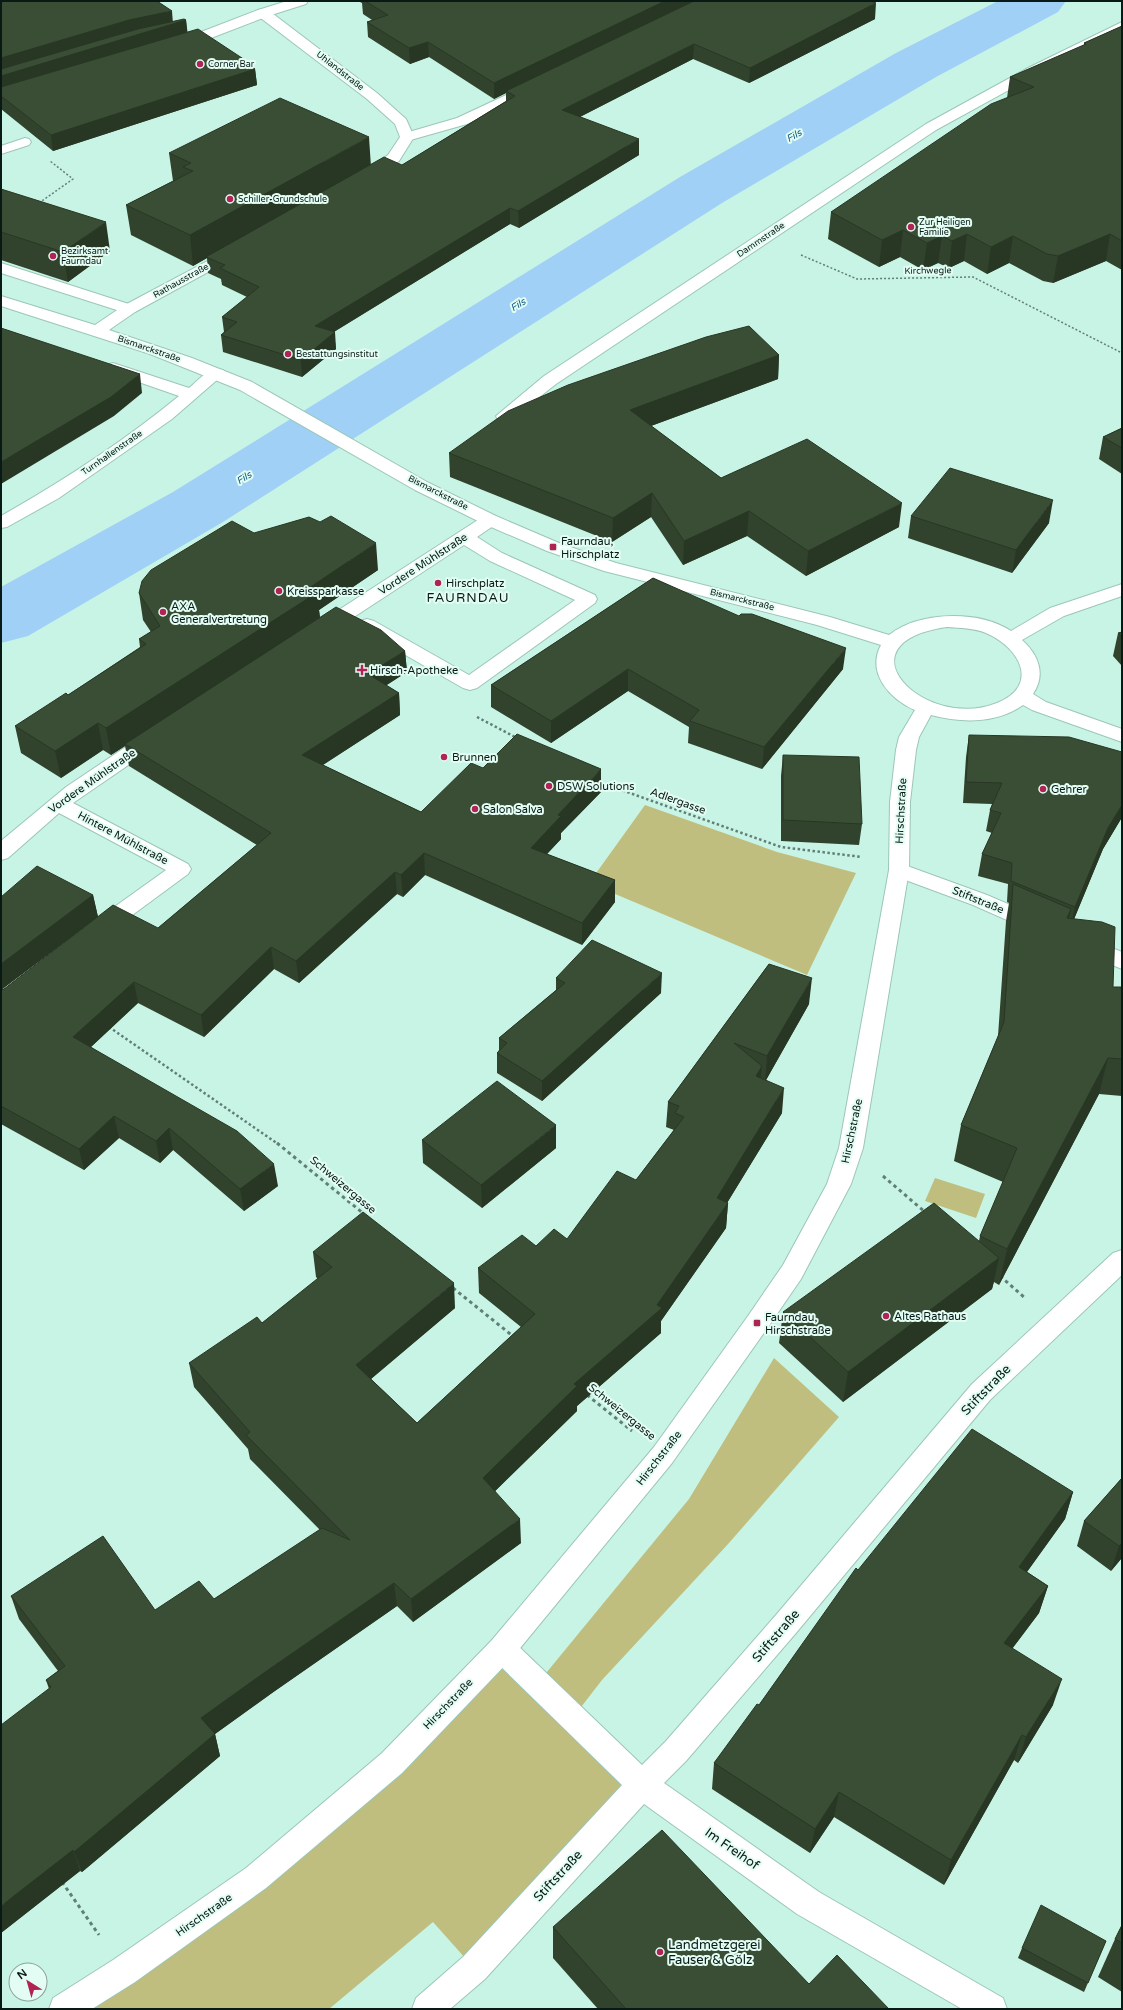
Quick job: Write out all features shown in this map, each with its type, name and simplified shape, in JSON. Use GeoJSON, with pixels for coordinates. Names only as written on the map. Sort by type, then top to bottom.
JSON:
{"type":"FeatureCollection","features":[{"type":"Feature","properties":{"kind":"street"},"geometry":{"type":"LineString","coordinates":[[166,49],[301,1]]}},
{"type":"Feature","properties":{"kind":"street"},"geometry":{"type":"LineString","coordinates":[[190,28],[264,13]]}},
{"type":"Feature","properties":{"kind":"street","name":"Uhlandstraße"},"geometry":{"type":"LineString","coordinates":[[264,13],[372,96],[401,122],[407,137]]}},
{"type":"Feature","properties":{"kind":"street","name":"Dammstraße"},"geometry":{"type":"LineString","coordinates":[[504,416],[550,380],[954,113],[1122,26]]}},
{"type":"Feature","properties":{"kind":"street"},"geometry":{"type":"LineString","coordinates":[[355,184],[394,158],[407,137],[462,121],[547,80]]}},
{"type":"Feature","properties":{"kind":"street","name":"Rathausstraße"},"geometry":{"type":"LineString","coordinates":[[96,331],[129,309],[250,243]]}},
{"type":"Feature","properties":{"kind":"street"},"geometry":{"type":"LineString","coordinates":[[1,268],[129,309]]}},
{"type":"Feature","properties":{"kind":"street","name":"Bismarckstraße"},"geometry":{"type":"LineString","coordinates":[[1,301],[96,331],[217,373],[246,386],[392,468],[421,486],[490,520],[553,547],[610,567],[823,621],[892,642]]}},
{"type":"Feature","properties":{"kind":"street"},"geometry":{"type":"LineString","coordinates":[[96,362],[191,394]]}},
{"type":"Feature","properties":{"kind":"street","name":"Turnhallenstraße"},"geometry":{"type":"LineString","coordinates":[[1,524],[53,494],[166,416],[217,373]]}},
{"type":"Feature","properties":{"kind":"street","name":"Vordere Mühlstraße"},"geometry":{"type":"LineString","coordinates":[[312,636],[354,618],[490,520]]}},
{"type":"Feature","properties":{"kind":"street"},"geometry":{"type":"LineString","coordinates":[[354,618],[470,684],[588,599],[496,557],[465,537]]}},
{"type":"Feature","properties":{"kind":"street"},"geometry":{"type":"LineString","coordinates":[[1011,639],[1057,612],[1122,590]]}},
{"type":"Feature","properties":{"kind":"street"},"geometry":{"type":"LineString","coordinates":[[947,622],[970,623],[992,629],[1011,639],[1024,652],[1031,667],[1030,682],[1022,696],[1009,706],[990,712],[970,715],[947,713],[926,708],[907,698],[892,684],[885,670],[885,656],[892,642],[906,632],[925,624],[947,622]]}},
{"type":"Feature","properties":{"kind":"street"},"geometry":{"type":"LineString","coordinates":[[1022,696],[1039,706],[1122,736]]}},
{"type":"Feature","properties":{"kind":"street","name":"Hirschstraße"},"geometry":{"type":"LineString","coordinates":[[64,2009],[124,1971],[256,1878],[392,1762],[502,1649],[663,1455],[792,1272],[839,1184],[851,1148],[899,870],[900,802],[906,750],[909,737],[926,708]]}},
{"type":"Feature","properties":{"kind":"street","name":"Vordere Mühlstraße"},"geometry":{"type":"LineString","coordinates":[[1,853],[22,832],[58,804],[167,729]]}},
{"type":"Feature","properties":{"kind":"street","name":"Hintere Mühlstraße"},"geometry":{"type":"LineString","coordinates":[[58,804],[181,869],[86,939]]}},
{"type":"Feature","properties":{"kind":"street","name":"Stiftstraße"},"geometry":{"type":"LineString","coordinates":[[899,870],[980,900],[1122,961]]}},
{"type":"Feature","properties":{"kind":"street","name":"Stiftstraße"},"geometry":{"type":"LineString","coordinates":[[426,2009],[474,1968],[676,1750],[786,1624],[981,1392],[1122,1260]]}},
{"type":"Feature","properties":{"kind":"street","name":"Im Freihof"},"geometry":{"type":"LineString","coordinates":[[502,1649],[642,1785],[808,1903],[992,2009]]}},
{"type":"Feature","properties":{"kind":"lane"},"geometry":{"type":"LineString","coordinates":[[1,150],[25,142]]}},
{"type":"Feature","properties":{"kind":"path"},"geometry":{"type":"LineString","coordinates":[[25,142],[73,179],[37,204]]}},
{"type":"Feature","properties":{"kind":"path","name":"Kirchwegle"},"geometry":{"type":"LineString","coordinates":[[795,256],[802,254],[857,279],[973,277],[1122,353]]}},
{"type":"Feature","properties":{"kind":"path"},"geometry":{"type":"LineString","coordinates":[[470,684],[453,701],[521,740]]}},
{"type":"Feature","properties":{"kind":"path","name":"Adlergasse"},"geometry":{"type":"LineString","coordinates":[[597,781],[781,847],[868,857]]}},
{"type":"Feature","properties":{"kind":"path","name":"Schweizergasse"},"geometry":{"type":"LineString","coordinates":[[108,1026],[277,1143],[368,1218]]}},
{"type":"Feature","properties":{"kind":"path"},"geometry":{"type":"LineString","coordinates":[[851,1148],[929,1215]]}},
{"type":"Feature","properties":{"kind":"path"},"geometry":{"type":"LineString","coordinates":[[994,1272],[1054,1323]]}},
{"type":"Feature","properties":{"kind":"path"},"geometry":{"type":"LineString","coordinates":[[452,1287],[520,1342]]}},
{"type":"Feature","properties":{"kind":"path","name":"Schweizergasse"},"geometry":{"type":"LineString","coordinates":[[582,1391],[663,1455]]}},
{"type":"Feature","properties":{"kind":"path"},"geometry":{"type":"LineString","coordinates":[[60,1880],[124,1971]]}},
{"type":"Feature","properties":{"kind":"shaded area"},"geometry":{"type":"Polygon","coordinates":[[[645,805],[777,852],[856,873],[807,975],[589,883],[645,805]]]}},
{"type":"Feature","properties":{"kind":"shaded area"},"geometry":{"type":"Polygon","coordinates":[[[935,1178],[985,1194],[976,1218],[925,1201],[935,1178]]]}},
{"type":"Feature","properties":{"kind":"shaded area"},"geometry":{"type":"Polygon","coordinates":[[[774,1358],[839,1417],[729,1543],[602,1680],[578,1711],[542,1678],[689,1499],[774,1358]]]}},
{"type":"Feature","properties":{"kind":"shaded area"},"geometry":{"type":"Polygon","coordinates":[[[502,1649],[642,1785],[474,1968],[433,1922],[329,2009],[64,2009],[256,1878],[502,1649]]]}},
{"type":"Feature","properties":{"kind":"building"},"geometry":{"type":"Polygon","coordinates":[[[1,1],[157,1],[172,11],[129,20],[1,58],[1,1]]]}},
{"type":"Feature","properties":{"kind":"building"},"geometry":{"type":"Polygon","coordinates":[[[365,1],[665,1],[494,83],[428,42],[409,48],[367,22],[388,15],[365,1]]]}},
{"type":"Feature","properties":{"kind":"building"},"geometry":{"type":"Polygon","coordinates":[[[694,1],[870,1],[876,3],[750,68],[694,44],[562,110],[639,139],[518,211],[510,208],[315,326],[335,332],[301,360],[221,335],[237,322],[222,317],[259,287],[220,268],[225,265],[206,257],[384,157],[402,165],[515,96],[506,91],[694,1]]]}},
{"type":"Feature","properties":{"kind":"building"},"geometry":{"type":"Polygon","coordinates":[[[184,19],[186,20],[1,76],[1,69],[138,29],[184,19]]]}},
{"type":"Feature","properties":{"kind":"building"},"geometry":{"type":"Polygon","coordinates":[[[1122,26],[1122,241],[1110,234],[1058,256],[1047,254],[1013,236],[991,247],[967,234],[952,241],[942,236],[927,243],[903,230],[882,240],[831,212],[991,104],[1034,87],[1010,77],[1086,44],[1084,43],[1122,26]]]}},
{"type":"Feature","properties":{"kind":"building"},"geometry":{"type":"Polygon","coordinates":[[[198,29],[245,60],[243,61],[255,69],[51,135],[1,96],[1,87],[198,29]]]}},
{"type":"Feature","properties":{"kind":"building"},"geometry":{"type":"Polygon","coordinates":[[[280,98],[369,137],[190,235],[126,205],[193,171],[183,167],[191,163],[169,153],[280,98]]]}},
{"type":"Feature","properties":{"kind":"building"},"geometry":{"type":"Polygon","coordinates":[[[1,189],[106,222],[63,252],[1,232],[1,189]]]}},
{"type":"Feature","properties":{"kind":"building"},"geometry":{"type":"Polygon","coordinates":[[[749,326],[779,355],[630,410],[721,478],[807,439],[902,503],[808,551],[749,511],[684,541],[652,493],[613,518],[449,453],[508,411],[568,385],[706,337],[749,326]]]}},
{"type":"Feature","properties":{"kind":"building"},"geometry":{"type":"Polygon","coordinates":[[[1,328],[140,374],[111,397],[1,462],[1,328]]]}},
{"type":"Feature","properties":{"kind":"building"},"geometry":{"type":"Polygon","coordinates":[[[1122,428],[1122,448],[1103,437],[1122,428]]]}},
{"type":"Feature","properties":{"kind":"building"},"geometry":{"type":"Polygon","coordinates":[[[950,468],[1053,500],[1016,550],[911,516],[950,468]]]}},
{"type":"Feature","properties":{"kind":"building"},"geometry":{"type":"Polygon","coordinates":[[[331,516],[376,543],[309,588],[318,592],[106,728],[98,723],[55,751],[15,726],[66,693],[68,695],[146,644],[139,639],[160,626],[139,593],[142,581],[151,570],[232,521],[254,533],[309,517],[320,522],[331,516]]]}},
{"type":"Feature","properties":{"kind":"building"},"geometry":{"type":"Polygon","coordinates":[[[653,578],[739,616],[741,614],[752,614],[846,648],[764,747],[690,721],[699,710],[628,669],[551,721],[491,685],[653,578]]]}},
{"type":"Feature","properties":{"kind":"building"},"geometry":{"type":"Polygon","coordinates":[[[336,607],[381,630],[405,651],[368,674],[399,693],[302,755],[421,812],[471,763],[483,768],[517,734],[601,769],[558,815],[561,816],[531,848],[615,880],[582,923],[424,853],[401,875],[395,872],[296,961],[271,947],[201,1015],[134,982],[73,1037],[237,1131],[274,1164],[240,1189],[169,1128],[156,1141],[114,1116],[79,1149],[1,1106],[1,990],[113,905],[158,928],[271,833],[125,744],[336,607]]]}},
{"type":"Feature","properties":{"kind":"building"},"geometry":{"type":"Polygon","coordinates":[[[969,735],[1069,737],[1122,752],[1122,805],[1108,828],[1075,907],[1011,881],[1012,863],[982,854],[1001,813],[990,810],[1002,783],[966,782],[969,735]]]}},
{"type":"Feature","properties":{"kind":"building"},"geometry":{"type":"Polygon","coordinates":[[[783,755],[859,757],[862,824],[783,820],[783,755]]]}},
{"type":"Feature","properties":{"kind":"building"},"geometry":{"type":"Polygon","coordinates":[[[37,866],[93,895],[1,964],[1,897],[37,866]]]}},
{"type":"Feature","properties":{"kind":"building"},"geometry":{"type":"Polygon","coordinates":[[[1013,884],[1071,909],[1067,918],[1102,922],[1115,927],[1113,987],[1122,987],[1122,1059],[1108,1058],[1007,1249],[980,1236],[1017,1148],[961,1125],[1004,1022],[1013,884]]]}},
{"type":"Feature","properties":{"kind":"building"},"geometry":{"type":"Polygon","coordinates":[[[592,940],[662,973],[542,1081],[497,1053],[507,1043],[499,1038],[565,983],[556,978],[592,940]]]}},
{"type":"Feature","properties":{"kind":"building"},"geometry":{"type":"Polygon","coordinates":[[[769,964],[812,978],[767,1056],[734,1043],[762,1066],[756,1076],[784,1088],[717,1198],[728,1203],[657,1305],[662,1308],[574,1384],[577,1386],[483,1478],[520,1519],[411,1599],[394,1583],[201,1718],[215,1734],[74,1852],[73,1850],[1,1906],[1,1725],[51,1687],[46,1680],[65,1666],[11,1596],[103,1536],[155,1610],[199,1581],[214,1599],[322,1528],[350,1540],[246,1435],[250,1432],[189,1363],[257,1317],[262,1323],[332,1267],[313,1252],[363,1212],[454,1283],[356,1365],[417,1423],[535,1314],[478,1268],[522,1235],[536,1246],[554,1229],[567,1239],[617,1171],[636,1180],[684,1117],[675,1113],[679,1106],[668,1102],[769,964]]]}},
{"type":"Feature","properties":{"kind":"building"},"geometry":{"type":"Polygon","coordinates":[[[497,1081],[556,1125],[481,1185],[422,1140],[497,1081]]]}},
{"type":"Feature","properties":{"kind":"building","name":"Altes Rathaus"},"geometry":{"type":"Polygon","coordinates":[[[934,1203],[999,1258],[848,1372],[783,1312],[934,1203]]]}},
{"type":"Feature","properties":{"kind":"building"},"geometry":{"type":"Polygon","coordinates":[[[972,1429],[1073,1492],[1019,1567],[1048,1586],[1004,1643],[1062,1679],[1026,1737],[1022,1735],[951,1860],[839,1792],[815,1829],[714,1763],[757,1704],[759,1705],[856,1568],[858,1570],[972,1429]]]}},
{"type":"Feature","properties":{"kind":"building"},"geometry":{"type":"Polygon","coordinates":[[[1122,1478],[1122,1543],[1119,1546],[1084,1521],[1122,1478]]]}},
{"type":"Feature","properties":{"kind":"building"},"geometry":{"type":"Polygon","coordinates":[[[662,1830],[809,1984],[837,1955],[889,2009],[626,2009],[553,1927],[662,1830]]]}},
{"type":"Feature","properties":{"kind":"building"},"geometry":{"type":"Polygon","coordinates":[[[1041,1905],[1106,1941],[1088,1983],[1022,1948],[1041,1905]]]}},
{"type":"Feature","properties":{"kind":"building"},"geometry":{"type":"Polygon","coordinates":[[[1122,1925],[1122,1943],[1115,1939],[1122,1925]]]}},
{"type":"Feature","properties":{"kind":"waterway","name":"Fils"},"geometry":{"type":"LineString","coordinates":[[1,619],[198,507],[701,190],[916,65],[1039,1]]}},
{"type":"Feature","properties":{"kind":"place","name":"Corner Bar"},"geometry":{"type":"Point","coordinates":[200,64]}},
{"type":"Feature","properties":{"kind":"place","name":"Schiller-Grundschule"},"geometry":{"type":"Point","coordinates":[230,199]}},
{"type":"Feature","properties":{"kind":"place","name":"Zur Heiligen Familie"},"geometry":{"type":"Point","coordinates":[911,227]}},
{"type":"Feature","properties":{"kind":"place","name":"Bezirksamt Faurndau"},"geometry":{"type":"Point","coordinates":[53,256]}},
{"type":"Feature","properties":{"kind":"place","name":"Bestattungsinstitut"},"geometry":{"type":"Point","coordinates":[288,354]}},
{"type":"Feature","properties":{"kind":"place","name":"Faurndau, Hirschplatz"},"geometry":{"type":"Point","coordinates":[553,547]}},
{"type":"Feature","properties":{"kind":"place","name":"Hirschplatz"},"geometry":{"type":"Point","coordinates":[438,583]}},
{"type":"Feature","properties":{"kind":"place","name":"Kreissparkasse"},"geometry":{"type":"Point","coordinates":[279,591]}},
{"type":"Feature","properties":{"kind":"place","name":"AXA Generalvertretung"},"geometry":{"type":"Point","coordinates":[163,612]}},
{"type":"Feature","properties":{"kind":"place","name":"Hirsch-Apotheke"},"geometry":{"type":"Point","coordinates":[362,670]}},
{"type":"Feature","properties":{"kind":"place","name":"Brunnen"},"geometry":{"type":"Point","coordinates":[444,757]}},
{"type":"Feature","properties":{"kind":"place","name":"DSW Solutions"},"geometry":{"type":"Point","coordinates":[549,786]}},
{"type":"Feature","properties":{"kind":"place","name":"Gehrer"},"geometry":{"type":"Point","coordinates":[1043,789]}},
{"type":"Feature","properties":{"kind":"place","name":"Salon Salva"},"geometry":{"type":"Point","coordinates":[475,809]}},
{"type":"Feature","properties":{"kind":"place","name":"Altes Rathaus"},"geometry":{"type":"Point","coordinates":[886,1316]}},
{"type":"Feature","properties":{"kind":"place","name":"Faurndau, Hirschstraße"},"geometry":{"type":"Point","coordinates":[757,1323]}},
{"type":"Feature","properties":{"kind":"place","name":"Landmetzgerei Fauser & Gölz"},"geometry":{"type":"Point","coordinates":[660,1952]}},
{"type":"Feature","properties":{"kind":"district","name":"FAURNDAU"},"geometry":{"type":"Point","coordinates":[468,598]}}]}
